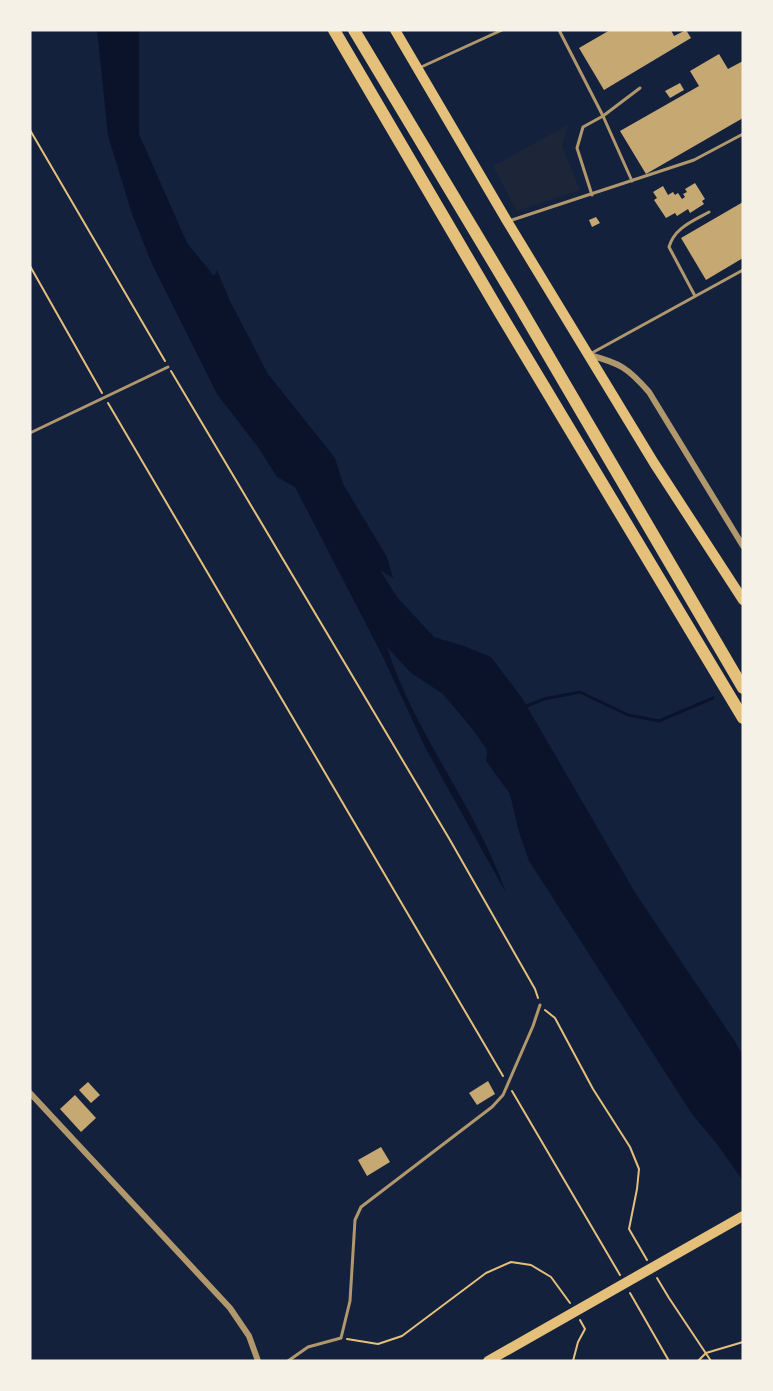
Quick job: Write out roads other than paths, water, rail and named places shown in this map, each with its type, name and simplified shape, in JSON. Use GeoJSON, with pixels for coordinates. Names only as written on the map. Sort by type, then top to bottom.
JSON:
{"type":"FeatureCollection","features":[{"type":"Feature","properties":{"kind":"highway"},"geometry":{"type":"LineString","coordinates":[[334,30],[500,313],[743,718]]}},
{"type":"Feature","properties":{"kind":"highway"},"geometry":{"type":"LineString","coordinates":[[354,30],[517,302],[743,688]]}},
{"type":"Feature","properties":{"kind":"main road"},"geometry":{"type":"LineString","coordinates":[[395,30],[507,221],[654,463],[743,600]]}},
{"type":"Feature","properties":{"kind":"main road"},"geometry":{"type":"LineString","coordinates":[[488,1361],[743,1216]]}},
{"type":"Feature","properties":{"kind":"street"},"geometry":{"type":"LineString","coordinates":[[589,355],[614,362],[632,372],[649,392],[743,546]]}},
{"type":"Feature","properties":{"kind":"street"},"geometry":{"type":"LineString","coordinates":[[30,1094],[230,1308],[249,1336],[258,1361]]}},
{"type":"Feature","properties":{"kind":"lane"},"geometry":{"type":"LineString","coordinates":[[417,68],[502,30]]}},
{"type":"Feature","properties":{"kind":"lane"},"geometry":{"type":"LineString","coordinates":[[559,30],[603,116],[632,182]]}},
{"type":"Feature","properties":{"kind":"lane"},"geometry":{"type":"LineString","coordinates":[[591,195],[577,148],[583,127],[603,116],[640,88]]}},
{"type":"Feature","properties":{"kind":"lane"},"geometry":{"type":"LineString","coordinates":[[507,221],[694,160],[743,134]]}},
{"type":"Feature","properties":{"kind":"lane"},"geometry":{"type":"LineString","coordinates":[[695,296],[669,247],[671,239],[678,230],[709,212]]}},
{"type":"Feature","properties":{"kind":"lane"},"geometry":{"type":"LineString","coordinates":[[589,355],[743,270]]}},
{"type":"Feature","properties":{"kind":"lane"},"geometry":{"type":"LineString","coordinates":[[30,433],[168,367]]}},
{"type":"Feature","properties":{"kind":"lane"},"geometry":{"type":"LineString","coordinates":[[288,1361],[308,1347],[341,1338],[351,1301],[355,1220],[361,1207],[492,1107],[503,1095],[540,1005]]}},
{"type":"Feature","properties":{"kind":"waterway"},"geometry":{"type":"LineString","coordinates":[[524,707],[544,699],[580,692],[628,715],[659,721],[713,698]]}}]}
